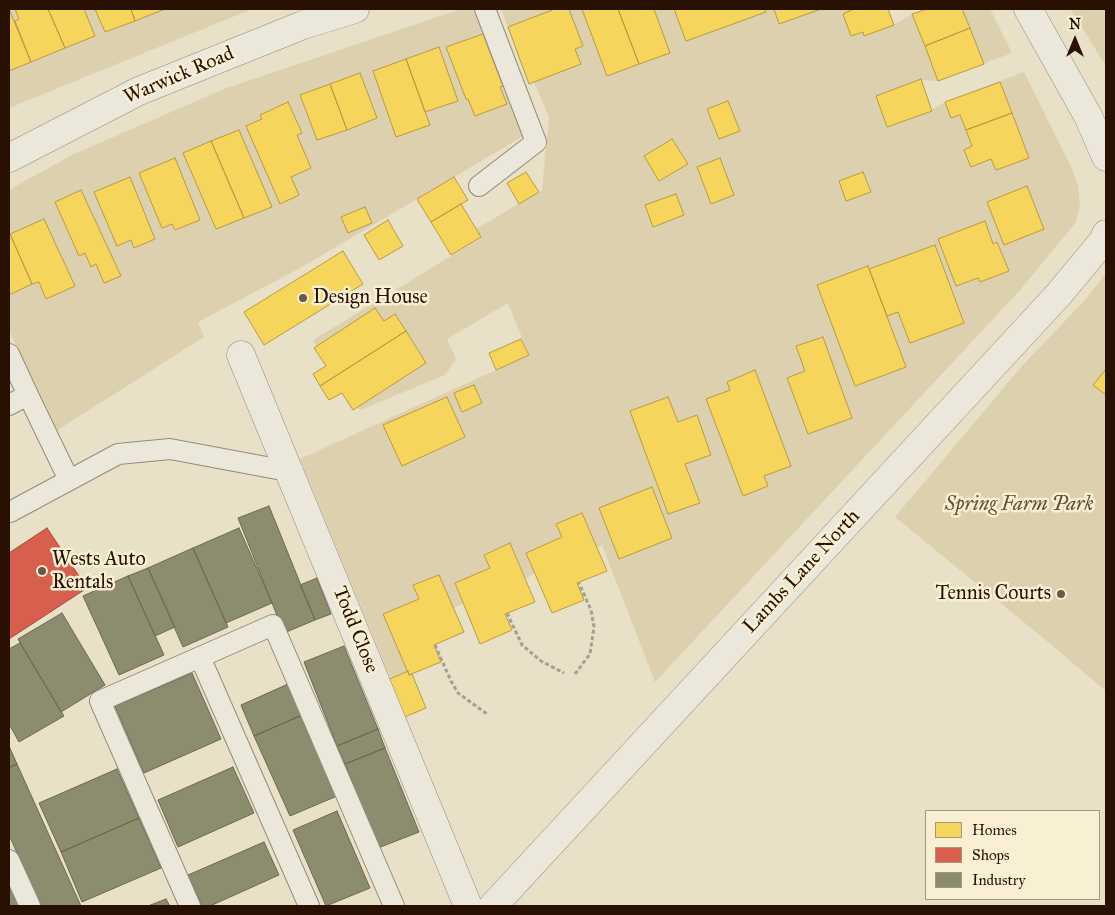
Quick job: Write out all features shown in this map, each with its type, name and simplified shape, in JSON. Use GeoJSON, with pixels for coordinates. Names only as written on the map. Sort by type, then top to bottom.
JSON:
{"type":"FeatureCollection","features":[{"type":"Feature","properties":{"kind":"street","name":"Warwick Road"},"geometry":{"type":"LineString","coordinates":[[9,158],[139,91],[303,25],[355,9]]}},
{"type":"Feature","properties":{"kind":"street"},"geometry":{"type":"LineString","coordinates":[[1028,9],[1088,116],[1106,156]]}},
{"type":"Feature","properties":{"kind":"street","name":"Lambs Lane North"},"geometry":{"type":"LineString","coordinates":[[493,906],[1059,294],[1103,241],[1106,234]]}},
{"type":"Feature","properties":{"kind":"street","name":"Todd Close"},"geometry":{"type":"LineString","coordinates":[[242,355],[468,906]]}},
{"type":"Feature","properties":{"kind":"lane"},"geometry":{"type":"LineString","coordinates":[[479,186],[536,142],[485,9]]}},
{"type":"Feature","properties":{"kind":"lane"},"geometry":{"type":"LineString","coordinates":[[9,354],[69,480]]}},
{"type":"Feature","properties":{"kind":"lane"},"geometry":{"type":"LineString","coordinates":[[9,405],[28,395]]}},
{"type":"Feature","properties":{"kind":"lane"},"geometry":{"type":"LineString","coordinates":[[10,512],[118,454],[170,449],[277,469],[288,466]]}},
{"type":"Feature","properties":{"kind":"lane"},"geometry":{"type":"LineString","coordinates":[[190,906],[100,700],[273,625],[394,906]]}},
{"type":"Feature","properties":{"kind":"lane"},"geometry":{"type":"LineString","coordinates":[[200,657],[309,906]]}},
{"type":"Feature","properties":{"kind":"lane"},"geometry":{"type":"LineString","coordinates":[[9,860],[30,906]]}},
{"type":"Feature","properties":{"kind":"path"},"geometry":{"type":"LineString","coordinates":[[575,674],[590,654],[594,627],[591,610],[579,583]]}},
{"type":"Feature","properties":{"kind":"path"},"geometry":{"type":"LineString","coordinates":[[507,613],[522,645],[541,661],[564,673]]}},
{"type":"Feature","properties":{"kind":"path"},"geometry":{"type":"LineString","coordinates":[[435,645],[458,693],[487,714]]}},
{"type":"Feature","properties":{"kind":"green space"},"geometry":{"type":"Polygon","coordinates":[[[9,9],[252,9],[9,108],[9,9]]]}},
{"type":"Feature","properties":{"kind":"green space"},"geometry":{"type":"Polygon","coordinates":[[[461,9],[480,9],[525,135],[302,267],[198,322],[204,337],[56,431],[9,330],[9,190],[72,155],[224,89],[461,9]]]}},
{"type":"Feature","properties":{"kind":"green space"},"geometry":{"type":"Polygon","coordinates":[[[501,9],[888,9],[894,25],[912,14],[927,9],[990,9],[1012,53],[938,81],[921,80],[931,110],[945,102],[1024,72],[1078,185],[1080,205],[1076,222],[1021,289],[655,682],[602,545],[596,548],[582,513],[556,524],[562,537],[527,553],[535,573],[530,576],[525,578],[510,543],[484,554],[490,568],[455,583],[463,603],[458,606],[453,608],[439,575],[413,585],[419,599],[384,614],[408,671],[391,679],[300,459],[529,355],[508,303],[447,339],[456,359],[445,375],[360,410],[358,407],[353,410],[342,393],[329,400],[313,374],[326,366],[314,348],[316,346],[313,340],[481,238],[476,229],[542,190],[549,117],[534,82],[529,84],[501,9]]]}},
{"type":"Feature","properties":{"kind":"green space"},"geometry":{"type":"Polygon","coordinates":[[[1070,9],[1106,9],[1106,66],[1093,45],[1070,9]]]}},
{"type":"Feature","properties":{"kind":"green space","name":"Spring Farm Park"},"geometry":{"type":"Polygon","coordinates":[[[1106,273],[1106,691],[895,517],[1022,366],[1084,301],[1106,273]]]}},
{"type":"Feature","properties":{"kind":"building: Homes"},"geometry":{"type":"Polygon","coordinates":[[[9,9],[31,62],[9,71],[9,9]]]}},
{"type":"Feature","properties":{"kind":"building: Homes"},"geometry":{"type":"Polygon","coordinates":[[[15,9],[48,9],[65,48],[31,62],[15,21],[19,19],[15,9]]]}},
{"type":"Feature","properties":{"kind":"building: Homes"},"geometry":{"type":"Polygon","coordinates":[[[48,9],[84,9],[95,36],[65,48],[48,9]]]}},
{"type":"Feature","properties":{"kind":"building: Homes"},"geometry":{"type":"Polygon","coordinates":[[[95,9],[131,9],[135,21],[105,32],[95,9]]]}},
{"type":"Feature","properties":{"kind":"building: Homes"},"geometry":{"type":"Polygon","coordinates":[[[131,9],[165,9],[135,21],[131,9]]]}},
{"type":"Feature","properties":{"kind":"building: Homes"},"geometry":{"type":"Polygon","coordinates":[[[555,9],[569,9],[583,46],[575,49],[581,64],[529,84],[508,27],[555,9]]]}},
{"type":"Feature","properties":{"kind":"building: Homes"},"geometry":{"type":"Polygon","coordinates":[[[582,9],[618,9],[639,64],[607,76],[582,9]]]}},
{"type":"Feature","properties":{"kind":"building: Homes"},"geometry":{"type":"Polygon","coordinates":[[[618,9],[654,9],[670,53],[639,64],[618,9]]]}},
{"type":"Feature","properties":{"kind":"building: Homes"},"geometry":{"type":"Polygon","coordinates":[[[674,9],[764,9],[766,12],[686,41],[674,9]]]}},
{"type":"Feature","properties":{"kind":"building: Homes"},"geometry":{"type":"Polygon","coordinates":[[[774,9],[821,9],[779,24],[774,9]]]}},
{"type":"Feature","properties":{"kind":"building: Homes"},"geometry":{"type":"Polygon","coordinates":[[[854,9],[888,9],[894,25],[864,36],[863,32],[851,36],[843,14],[854,9]]]}},
{"type":"Feature","properties":{"kind":"building: Homes"},"geometry":{"type":"Polygon","coordinates":[[[927,9],[962,9],[970,28],[925,46],[912,14],[927,9]]]}},
{"type":"Feature","properties":{"kind":"building: Homes"},"geometry":{"type":"Polygon","coordinates":[[[970,28],[984,64],[938,81],[925,46],[970,28]]]}},
{"type":"Feature","properties":{"kind":"building: Homes"},"geometry":{"type":"Polygon","coordinates":[[[483,34],[503,86],[500,87],[507,104],[475,116],[468,99],[466,99],[446,47],[483,34]]]}},
{"type":"Feature","properties":{"kind":"building: Homes"},"geometry":{"type":"Polygon","coordinates":[[[439,47],[458,101],[425,112],[406,59],[439,47]]]}},
{"type":"Feature","properties":{"kind":"building: Homes"},"geometry":{"type":"Polygon","coordinates":[[[406,59],[430,125],[396,137],[373,71],[406,59]]]}},
{"type":"Feature","properties":{"kind":"building: Homes"},"geometry":{"type":"Polygon","coordinates":[[[360,73],[377,118],[347,130],[330,84],[360,73]]]}},
{"type":"Feature","properties":{"kind":"building: Homes"},"geometry":{"type":"Polygon","coordinates":[[[921,79],[932,111],[887,127],[876,96],[921,79]]]}},
{"type":"Feature","properties":{"kind":"building: Homes"},"geometry":{"type":"Polygon","coordinates":[[[1000,82],[1012,113],[966,130],[960,115],[951,118],[945,102],[1000,82]]]}},
{"type":"Feature","properties":{"kind":"building: Homes"},"geometry":{"type":"Polygon","coordinates":[[[330,84],[347,130],[317,140],[300,95],[330,84]]]}},
{"type":"Feature","properties":{"kind":"building: Homes"},"geometry":{"type":"Polygon","coordinates":[[[728,101],[740,131],[719,139],[707,109],[728,101]]]}},
{"type":"Feature","properties":{"kind":"building: Homes"},"geometry":{"type":"Polygon","coordinates":[[[288,102],[302,133],[297,135],[311,168],[291,177],[299,195],[280,204],[246,126],[262,119],[260,115],[288,102]]]}},
{"type":"Feature","properties":{"kind":"building: Homes"},"geometry":{"type":"Polygon","coordinates":[[[1012,113],[1029,158],[996,170],[991,159],[971,167],[964,150],[972,146],[966,130],[1012,113]]]}},
{"type":"Feature","properties":{"kind":"building: Homes"},"geometry":{"type":"Polygon","coordinates":[[[239,130],[272,207],[244,218],[211,141],[239,130]]]}},
{"type":"Feature","properties":{"kind":"building: Homes"},"geometry":{"type":"Polygon","coordinates":[[[672,139],[688,164],[659,181],[644,156],[672,139]]]}},
{"type":"Feature","properties":{"kind":"building: Homes"},"geometry":{"type":"Polygon","coordinates":[[[211,141],[244,218],[216,229],[183,153],[211,141]]]}},
{"type":"Feature","properties":{"kind":"building: Homes"},"geometry":{"type":"Polygon","coordinates":[[[175,158],[200,220],[175,230],[172,224],[162,228],[139,173],[175,158]]]}},
{"type":"Feature","properties":{"kind":"building: Homes"},"geometry":{"type":"Polygon","coordinates":[[[720,158],[734,195],[711,204],[697,167],[720,158]]]}},
{"type":"Feature","properties":{"kind":"building: Homes"},"geometry":{"type":"Polygon","coordinates":[[[526,172],[539,192],[519,204],[507,183],[526,172]]]}},
{"type":"Feature","properties":{"kind":"building: Homes"},"geometry":{"type":"Polygon","coordinates":[[[863,172],[871,192],[846,201],[839,181],[863,172]]]}},
{"type":"Feature","properties":{"kind":"building: Homes"},"geometry":{"type":"Polygon","coordinates":[[[130,177],[155,239],[134,248],[131,240],[117,246],[94,192],[130,177]]]}},
{"type":"Feature","properties":{"kind":"building: Homes"},"geometry":{"type":"Polygon","coordinates":[[[454,177],[468,200],[431,222],[417,199],[454,177]]]}},
{"type":"Feature","properties":{"kind":"building: Homes"},"geometry":{"type":"Polygon","coordinates":[[[1027,186],[1044,229],[1004,245],[987,202],[1027,186]]]}},
{"type":"Feature","properties":{"kind":"building: Homes"},"geometry":{"type":"Polygon","coordinates":[[[81,190],[121,276],[104,283],[96,264],[91,267],[85,253],[79,256],[55,202],[81,190]]]}},
{"type":"Feature","properties":{"kind":"building: Homes"},"geometry":{"type":"Polygon","coordinates":[[[676,194],[684,215],[653,227],[645,205],[676,194]]]}},
{"type":"Feature","properties":{"kind":"building: Homes"},"geometry":{"type":"Polygon","coordinates":[[[461,204],[481,237],[451,255],[431,222],[461,204]]]}},
{"type":"Feature","properties":{"kind":"building: Homes"},"geometry":{"type":"Polygon","coordinates":[[[365,207],[372,223],[348,233],[341,217],[365,207]]]}},
{"type":"Feature","properties":{"kind":"building: Homes"},"geometry":{"type":"Polygon","coordinates":[[[44,219],[75,286],[46,299],[39,282],[32,284],[10,234],[44,219]]]}},
{"type":"Feature","properties":{"kind":"building: Homes"},"geometry":{"type":"Polygon","coordinates":[[[388,220],[403,246],[379,260],[364,235],[388,220]]]}},
{"type":"Feature","properties":{"kind":"building: Homes"},"geometry":{"type":"Polygon","coordinates":[[[985,221],[993,244],[997,242],[1009,271],[980,282],[978,278],[956,286],[938,239],[985,221]]]}},
{"type":"Feature","properties":{"kind":"building: Homes"},"geometry":{"type":"Polygon","coordinates":[[[9,234],[32,284],[9,295],[9,234]]]}},
{"type":"Feature","properties":{"kind":"building: Homes"},"geometry":{"type":"Polygon","coordinates":[[[935,245],[964,323],[910,343],[898,312],[887,316],[869,269],[935,245]]]}},
{"type":"Feature","properties":{"kind":"building: Homes","name":"Design House"},"geometry":{"type":"Polygon","coordinates":[[[343,251],[363,284],[264,345],[244,312],[343,251]]]}},
{"type":"Feature","properties":{"kind":"building: Homes"},"geometry":{"type":"Polygon","coordinates":[[[868,266],[906,367],[855,386],[817,285],[868,266]]]}},
{"type":"Feature","properties":{"kind":"building: Homes"},"geometry":{"type":"Polygon","coordinates":[[[375,308],[384,321],[395,314],[406,331],[320,386],[313,374],[326,366],[314,348],[375,308]]]}},
{"type":"Feature","properties":{"kind":"building: Homes"},"geometry":{"type":"Polygon","coordinates":[[[406,331],[426,363],[353,410],[342,393],[329,400],[320,386],[406,331]]]}},
{"type":"Feature","properties":{"kind":"building: Homes"},"geometry":{"type":"Polygon","coordinates":[[[823,337],[852,418],[808,434],[787,378],[805,371],[796,346],[823,337]]]}},
{"type":"Feature","properties":{"kind":"building: Homes"},"geometry":{"type":"Polygon","coordinates":[[[521,339],[529,355],[496,370],[489,353],[521,339]]]}},
{"type":"Feature","properties":{"kind":"building: Homes"},"geometry":{"type":"Polygon","coordinates":[[[1106,369],[1106,395],[1093,385],[1106,369]]]}},
{"type":"Feature","properties":{"kind":"building: Homes"},"geometry":{"type":"Polygon","coordinates":[[[755,370],[791,466],[764,476],[768,486],[743,496],[706,399],[730,390],[727,382],[755,370]]]}},
{"type":"Feature","properties":{"kind":"building: Homes"},"geometry":{"type":"Polygon","coordinates":[[[474,385],[482,403],[462,412],[454,393],[474,385]]]}},
{"type":"Feature","properties":{"kind":"building: Homes"},"geometry":{"type":"Polygon","coordinates":[[[447,397],[465,437],[402,466],[383,425],[447,397]]]}},
{"type":"Feature","properties":{"kind":"building: Homes"},"geometry":{"type":"Polygon","coordinates":[[[668,397],[678,422],[697,415],[711,455],[685,464],[700,503],[668,514],[630,411],[668,397]]]}},
{"type":"Feature","properties":{"kind":"building: Homes"},"geometry":{"type":"Polygon","coordinates":[[[652,487],[672,538],[619,559],[599,508],[652,487]]]}},
{"type":"Feature","properties":{"kind":"building: Homes"},"geometry":{"type":"Polygon","coordinates":[[[582,513],[607,571],[577,583],[584,600],[552,613],[526,553],[562,537],[556,524],[582,513]]]}},
{"type":"Feature","properties":{"kind":"building: Homes"},"geometry":{"type":"Polygon","coordinates":[[[510,543],[535,602],[505,614],[512,630],[480,644],[455,583],[490,568],[484,555],[510,543]]]}},
{"type":"Feature","properties":{"kind":"building: Homes"},"geometry":{"type":"Polygon","coordinates":[[[439,575],[464,632],[434,645],[441,662],[409,675],[383,614],[419,599],[413,585],[439,575]]]}},
{"type":"Feature","properties":{"kind":"building: Homes"},"geometry":{"type":"Polygon","coordinates":[[[408,671],[409,675],[412,674],[426,708],[400,719],[385,681],[408,671]]]}},
{"type":"Feature","properties":{"kind":"building: Shops","name":"Wests Auto Rentals"},"geometry":{"type":"Polygon","coordinates":[[[47,528],[87,588],[9,639],[9,553],[47,528]]]}},
{"type":"Feature","properties":{"kind":"building: Industry"},"geometry":{"type":"Polygon","coordinates":[[[269,506],[315,620],[284,633],[238,518],[269,506]]]}},
{"type":"Feature","properties":{"kind":"building: Industry"},"geometry":{"type":"Polygon","coordinates":[[[239,528],[272,603],[226,623],[193,548],[239,528]]]}},
{"type":"Feature","properties":{"kind":"building: Industry"},"geometry":{"type":"Polygon","coordinates":[[[193,548],[228,627],[183,647],[148,568],[193,548]]]}},
{"type":"Feature","properties":{"kind":"building: Industry"},"geometry":{"type":"Polygon","coordinates":[[[148,568],[175,627],[155,636],[128,576],[148,568]]]}},
{"type":"Feature","properties":{"kind":"building: Industry"},"geometry":{"type":"Polygon","coordinates":[[[128,576],[164,655],[119,675],[83,596],[128,576]]]}},
{"type":"Feature","properties":{"kind":"building: Industry"},"geometry":{"type":"Polygon","coordinates":[[[317,578],[331,614],[315,620],[300,585],[317,578]]]}},
{"type":"Feature","properties":{"kind":"building: Industry"},"geometry":{"type":"Polygon","coordinates":[[[62,613],[105,685],[61,712],[18,639],[62,613]]]}},
{"type":"Feature","properties":{"kind":"building: Industry"},"geometry":{"type":"Polygon","coordinates":[[[20,643],[64,716],[19,742],[9,724],[9,649],[20,643]]]}},
{"type":"Feature","properties":{"kind":"building: Industry"},"geometry":{"type":"Polygon","coordinates":[[[344,646],[378,729],[337,746],[304,662],[344,646]]]}},
{"type":"Feature","properties":{"kind":"building: Industry"},"geometry":{"type":"Polygon","coordinates":[[[192,673],[221,739],[144,773],[115,706],[192,673]]]}},
{"type":"Feature","properties":{"kind":"building: Industry"},"geometry":{"type":"Polygon","coordinates":[[[288,684],[302,715],[254,736],[241,705],[288,684]]]}},
{"type":"Feature","properties":{"kind":"building: Industry"},"geometry":{"type":"Polygon","coordinates":[[[302,715],[337,796],[290,816],[254,736],[302,715]]]}},
{"type":"Feature","properties":{"kind":"building: Industry"},"geometry":{"type":"Polygon","coordinates":[[[378,729],[385,748],[345,764],[337,746],[378,729]]]}},
{"type":"Feature","properties":{"kind":"building: Industry"},"geometry":{"type":"Polygon","coordinates":[[[9,746],[17,764],[9,768],[9,746]]]}},
{"type":"Feature","properties":{"kind":"building: Industry"},"geometry":{"type":"Polygon","coordinates":[[[385,748],[419,832],[378,848],[345,764],[385,748]]]}},
{"type":"Feature","properties":{"kind":"building: Industry"},"geometry":{"type":"Polygon","coordinates":[[[17,764],[81,906],[41,906],[9,835],[9,768],[17,764]]]}},
{"type":"Feature","properties":{"kind":"building: Industry"},"geometry":{"type":"Polygon","coordinates":[[[233,767],[254,813],[178,847],[158,800],[233,767]]]}},
{"type":"Feature","properties":{"kind":"building: Industry"},"geometry":{"type":"Polygon","coordinates":[[[117,769],[139,818],[61,852],[39,803],[117,769]]]}},
{"type":"Feature","properties":{"kind":"building: Industry"},"geometry":{"type":"Polygon","coordinates":[[[337,811],[370,888],[326,906],[293,830],[337,811]]]}},
{"type":"Feature","properties":{"kind":"building: Industry"},"geometry":{"type":"Polygon","coordinates":[[[139,818],[161,868],[82,902],[61,852],[139,818]]]}},
{"type":"Feature","properties":{"kind":"building: Industry"},"geometry":{"type":"Polygon","coordinates":[[[264,842],[279,875],[210,906],[202,906],[188,875],[264,842]]]}},
{"type":"Feature","properties":{"kind":"building: Industry"},"geometry":{"type":"Polygon","coordinates":[[[9,882],[20,906],[9,906],[9,882]]]}},
{"type":"Feature","properties":{"kind":"building: Industry"},"geometry":{"type":"Polygon","coordinates":[[[166,899],[170,906],[148,906],[166,899]]]}},
{"type":"Feature","properties":{"kind":"place","name":"Design House"},"geometry":{"type":"Point","coordinates":[303,298]}},
{"type":"Feature","properties":{"kind":"place","name":"Wests Auto Rentals"},"geometry":{"type":"Point","coordinates":[42,571]}},
{"type":"Feature","properties":{"kind":"place","name":"Tennis Courts"},"geometry":{"type":"Point","coordinates":[1061,594]}}]}
